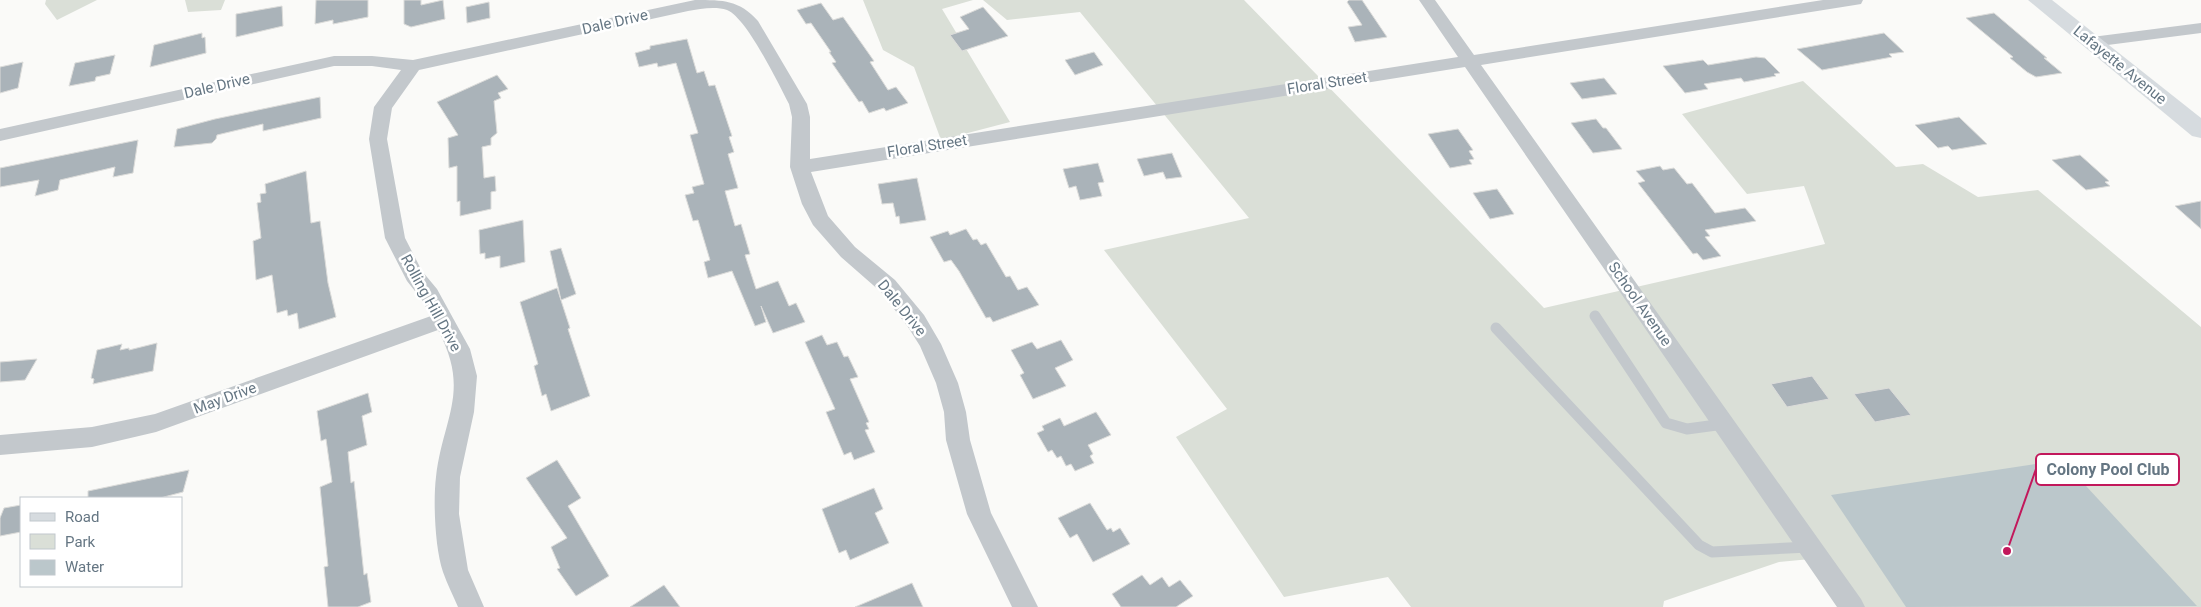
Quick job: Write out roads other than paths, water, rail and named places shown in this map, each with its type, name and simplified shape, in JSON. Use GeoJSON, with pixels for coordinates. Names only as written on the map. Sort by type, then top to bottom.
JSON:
{"type":"FeatureCollection","features":[{"type":"Feature","properties":{"kind":"street","name":"School Avenue"},"geometry":{"type":"LineString","coordinates":[[1427,0],[1852,607]]}},
{"type":"Feature","properties":{"kind":"street","name":"Floral Street"},"geometry":{"type":"LineString","coordinates":[[800,166],[1855,0]]}},
{"type":"Feature","properties":{"kind":"street","name":"Lafayette Avenue"},"geometry":{"type":"LineString","coordinates":[[2039,0],[2201,130]]}},
{"type":"Feature","properties":{"kind":"street","name":"Dale Drive"},"geometry":{"type":"LineString","coordinates":[[0,135],[334,61],[372,61],[414,66],[688,6],[706,3],[738,9],[753,27],[798,104],[801,117],[800,166],[806,187],[820,220],[848,252],[888,286],[916,321],[930,344],[947,384],[955,412],[958,440],[979,514],[1026,607]]}},
{"type":"Feature","properties":{"kind":"street"},"geometry":{"type":"LineString","coordinates":[[2092,42],[2201,28]]}},
{"type":"Feature","properties":{"kind":"street","name":"Rolling Hill Drive"},"geometry":{"type":"LineString","coordinates":[[414,66],[383,107],[378,124],[378,139],[395,238],[414,276],[430,295],[459,349],[466,376],[463,412],[448,477],[447,514],[455,570],[471,607]]}},
{"type":"Feature","properties":{"kind":"street","name":"May Drive"},"geometry":{"type":"LineString","coordinates":[[0,445],[92,437],[156,423],[443,320]]}},
{"type":"Feature","properties":{"kind":"lane"},"geometry":{"type":"LineString","coordinates":[[1595,316],[1666,423],[1673,428],[1682,429],[1724,424]]}},
{"type":"Feature","properties":{"kind":"lane"},"geometry":{"type":"LineString","coordinates":[[1496,328],[1699,545],[1712,552],[1810,547]]}},
{"type":"Feature","properties":{"kind":"water"},"geometry":{"type":"Polygon","coordinates":[[[2062,460],[2197,606],[1906,607],[1831,495],[2062,460]]]}},
{"type":"Feature","properties":{"kind":"place","name":"Colony Pool Club"},"geometry":{"type":"Point","coordinates":[2007,551]}}]}
